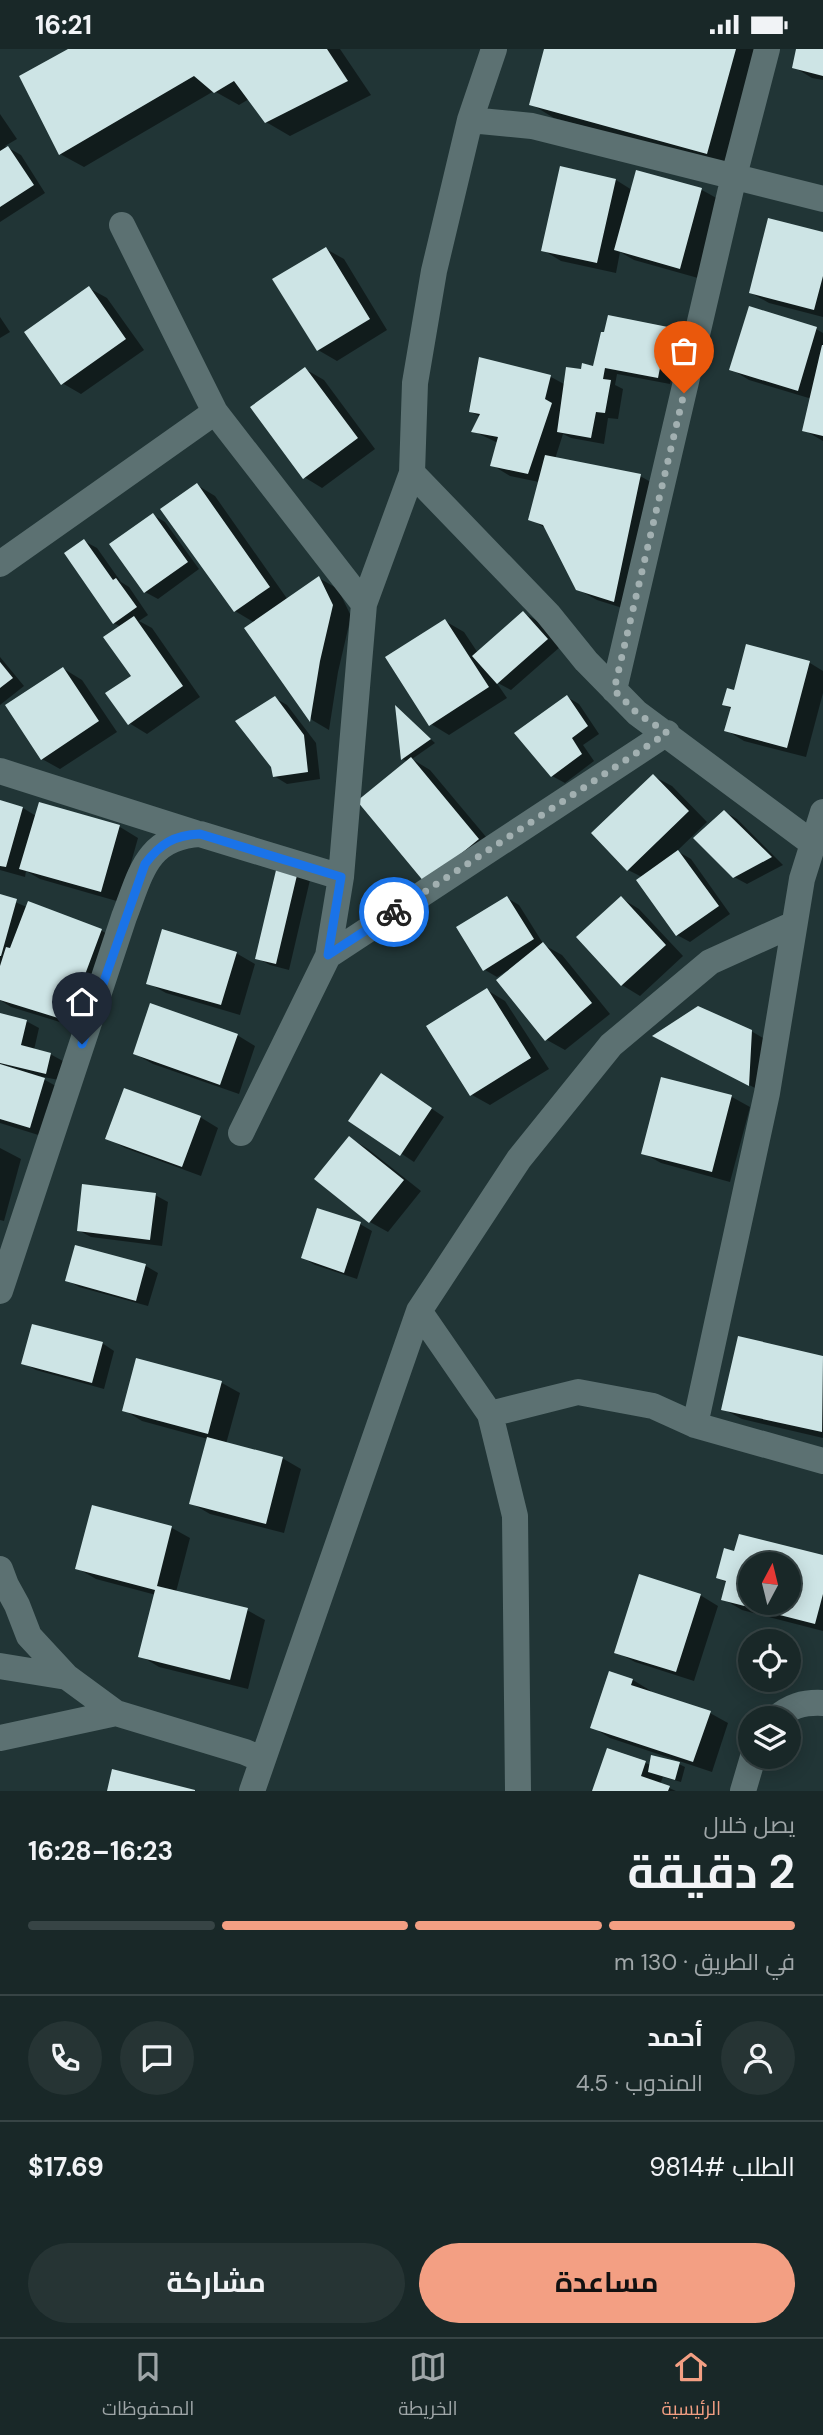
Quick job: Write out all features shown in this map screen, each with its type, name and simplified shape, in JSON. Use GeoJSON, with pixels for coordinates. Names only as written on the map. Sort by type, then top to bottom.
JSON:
{"type":"FeatureCollection","features":[{"type":"Feature","properties":{"kind":"street"},"geometry":{"type":"LineString","coordinates":[[241,1133],[328,955],[341,877],[364,604],[412,473],[415,383],[434,271],[470,120],[494,49]]}},
{"type":"Feature","properties":{"kind":"street"},"geometry":{"type":"LineString","coordinates":[[614,690],[734,176],[767,49]]}},
{"type":"Feature","properties":{"kind":"street"},"geometry":{"type":"LineString","coordinates":[[470,120],[532,126],[823,199]]}},
{"type":"Feature","properties":{"kind":"street"},"geometry":{"type":"LineString","coordinates":[[122,225],[215,412],[364,604]]}},
{"type":"Feature","properties":{"kind":"street"},"geometry":{"type":"LineString","coordinates":[[0,564],[215,412]]}},
{"type":"Feature","properties":{"kind":"street"},"geometry":{"type":"LineString","coordinates":[[412,473],[548,614],[586,661],[637,713],[812,843]]}},
{"type":"Feature","properties":{"kind":"street"},"geometry":{"type":"LineString","coordinates":[[328,955],[667,733]]}},
{"type":"Feature","properties":{"kind":"street"},"geometry":{"type":"LineString","coordinates":[[0,771],[341,877]]}},
{"type":"Feature","properties":{"kind":"street"},"geometry":{"type":"LineString","coordinates":[[695,1425],[767,1093],[802,879],[823,812]]}},
{"type":"Feature","properties":{"kind":"street"},"geometry":{"type":"LineString","coordinates":[[0,1291],[124,917],[145,864],[154,851],[169,839],[200,834]]}},
{"type":"Feature","properties":{"kind":"street"},"geometry":{"type":"LineString","coordinates":[[252,1791],[419,1311],[519,1159],[611,1045],[710,962],[794,924]]}},
{"type":"Feature","properties":{"kind":"street"},"geometry":{"type":"LineString","coordinates":[[419,1311],[490,1414],[515,1516],[518,1791]]}},
{"type":"Feature","properties":{"kind":"street"},"geometry":{"type":"LineString","coordinates":[[490,1414],[578,1392],[653,1406],[695,1425],[823,1461]]}},
{"type":"Feature","properties":{"kind":"street"},"geometry":{"type":"LineString","coordinates":[[0,1569],[29,1636],[67,1677],[116,1713],[261,1759]]}},
{"type":"Feature","properties":{"kind":"street"},"geometry":{"type":"LineString","coordinates":[[0,1666],[67,1677]]}},
{"type":"Feature","properties":{"kind":"street"},"geometry":{"type":"LineString","coordinates":[[792,1706],[809,1702],[823,1703]]}},
{"type":"Feature","properties":{"kind":"street"},"geometry":{"type":"LineString","coordinates":[[0,1738],[116,1713]]}},
{"type":"Feature","properties":{"kind":"street"},"geometry":{"type":"LineString","coordinates":[[743,1791],[749,1769]]}},
{"type":"Feature","properties":{"kind":"building"},"geometry":{"type":"Polygon","coordinates":[[[68,49],[327,49],[348,81],[265,123],[234,81],[214,93],[194,76],[59,155],[19,76],[68,49]]]}},
{"type":"Feature","properties":{"kind":"building"},"geometry":{"type":"Polygon","coordinates":[[[544,49],[736,49],[707,154],[529,105],[544,49]]]}},
{"type":"Feature","properties":{"kind":"building"},"geometry":{"type":"Polygon","coordinates":[[[796,49],[823,49],[823,76],[792,68],[796,49]]]}},
{"type":"Feature","properties":{"kind":"building"},"geometry":{"type":"Polygon","coordinates":[[[8,146],[34,185],[0,207],[0,151],[8,146]]]}},
{"type":"Feature","properties":{"kind":"building"},"geometry":{"type":"Polygon","coordinates":[[[560,166],[616,179],[597,263],[541,251],[560,166]]]}},
{"type":"Feature","properties":{"kind":"building"},"geometry":{"type":"Polygon","coordinates":[[[636,170],[702,188],[680,269],[614,250],[636,170]]]}},
{"type":"Feature","properties":{"kind":"building"},"geometry":{"type":"Polygon","coordinates":[[[768,218],[823,232],[823,276],[814,310],[749,293],[768,218]]]}},
{"type":"Feature","properties":{"kind":"building"},"geometry":{"type":"Polygon","coordinates":[[[326,247],[370,319],[317,351],[272,279],[326,247]]]}},
{"type":"Feature","properties":{"kind":"building"},"geometry":{"type":"Polygon","coordinates":[[[89,286],[126,339],[61,385],[24,332],[89,286]]]}},
{"type":"Feature","properties":{"kind":"building"},"geometry":{"type":"Polygon","coordinates":[[[749,306],[817,327],[798,391],[729,370],[749,306]]]}},
{"type":"Feature","properties":{"kind":"building"},"geometry":{"type":"Polygon","coordinates":[[[608,315],[668,327],[658,378],[605,368],[603,379],[611,380],[605,413],[596,412],[591,438],[557,432],[566,367],[581,369],[582,363],[593,366],[608,315]]]}},
{"type":"Feature","properties":{"kind":"building"},"geometry":{"type":"Polygon","coordinates":[[[823,345],[823,436],[802,431],[823,345]]]}},
{"type":"Feature","properties":{"kind":"building"},"geometry":{"type":"Polygon","coordinates":[[[479,357],[551,375],[545,399],[552,403],[528,474],[490,466],[498,437],[471,432],[480,414],[469,412],[479,357]]]}},
{"type":"Feature","properties":{"kind":"building"},"geometry":{"type":"Polygon","coordinates":[[[305,367],[358,438],[303,479],[250,407],[305,367]]]}},
{"type":"Feature","properties":{"kind":"building"},"geometry":{"type":"Polygon","coordinates":[[[545,455],[641,474],[614,602],[576,590],[543,525],[528,520],[545,455]]]}},
{"type":"Feature","properties":{"kind":"building"},"geometry":{"type":"Polygon","coordinates":[[[197,483],[270,587],[234,612],[160,509],[197,483]]]}},
{"type":"Feature","properties":{"kind":"building"},"geometry":{"type":"Polygon","coordinates":[[[153,513],[188,562],[144,593],[109,544],[153,513]]]}},
{"type":"Feature","properties":{"kind":"building"},"geometry":{"type":"Polygon","coordinates":[[[84,539],[113,580],[116,578],[137,607],[113,624],[64,553],[84,539]]]}},
{"type":"Feature","properties":{"kind":"building"},"geometry":{"type":"Polygon","coordinates":[[[319,576],[333,605],[310,722],[244,628],[319,576]]]}},
{"type":"Feature","properties":{"kind":"building"},"geometry":{"type":"Polygon","coordinates":[[[523,611],[548,639],[497,684],[472,656],[523,611]]]}},
{"type":"Feature","properties":{"kind":"building"},"geometry":{"type":"Polygon","coordinates":[[[134,616],[183,686],[128,725],[105,693],[131,676],[103,637],[134,616]]]}},
{"type":"Feature","properties":{"kind":"building"},"geometry":{"type":"Polygon","coordinates":[[[445,619],[489,687],[429,726],[385,657],[445,619]]]}},
{"type":"Feature","properties":{"kind":"building"},"geometry":{"type":"Polygon","coordinates":[[[746,644],[810,661],[787,748],[724,731],[731,707],[722,705],[727,688],[734,690],[746,644]]]}},
{"type":"Feature","properties":{"kind":"building"},"geometry":{"type":"Polygon","coordinates":[[[0,662],[13,678],[0,688],[0,662]]]}},
{"type":"Feature","properties":{"kind":"building"},"geometry":{"type":"Polygon","coordinates":[[[63,667],[99,721],[41,760],[5,705],[63,667]]]}},
{"type":"Feature","properties":{"kind":"building"},"geometry":{"type":"Polygon","coordinates":[[[567,695],[588,726],[572,738],[582,754],[551,777],[514,733],[567,695]]]}},
{"type":"Feature","properties":{"kind":"building"},"geometry":{"type":"Polygon","coordinates":[[[275,696],[304,735],[308,772],[273,777],[271,767],[235,721],[275,696]]]}},
{"type":"Feature","properties":{"kind":"building"},"geometry":{"type":"Polygon","coordinates":[[[395,705],[431,739],[401,760],[395,705]]]}},
{"type":"Feature","properties":{"kind":"building"},"geometry":{"type":"Polygon","coordinates":[[[411,757],[479,839],[425,883],[357,801],[411,757]]]}},
{"type":"Feature","properties":{"kind":"building"},"geometry":{"type":"Polygon","coordinates":[[[653,774],[689,811],[627,871],[591,833],[653,774]]]}},
{"type":"Feature","properties":{"kind":"building"},"geometry":{"type":"Polygon","coordinates":[[[0,800],[23,807],[6,867],[0,866],[0,800]]]}},
{"type":"Feature","properties":{"kind":"building"},"geometry":{"type":"Polygon","coordinates":[[[39,802],[120,825],[101,892],[19,869],[39,802]]]}},
{"type":"Feature","properties":{"kind":"building"},"geometry":{"type":"Polygon","coordinates":[[[724,810],[772,857],[733,878],[693,838],[724,810]]]}},
{"type":"Feature","properties":{"kind":"building"},"geometry":{"type":"Polygon","coordinates":[[[678,850],[719,906],[676,936],[636,880],[678,850]]]}},
{"type":"Feature","properties":{"kind":"building"},"geometry":{"type":"Polygon","coordinates":[[[277,866],[298,871],[276,964],[255,959],[277,866]]]}},
{"type":"Feature","properties":{"kind":"building"},"geometry":{"type":"Polygon","coordinates":[[[0,894],[17,899],[1,956],[0,956],[0,894]]]}},
{"type":"Feature","properties":{"kind":"building"},"geometry":{"type":"Polygon","coordinates":[[[507,896],[534,939],[483,971],[456,927],[507,896]]]}},
{"type":"Feature","properties":{"kind":"building"},"geometry":{"type":"Polygon","coordinates":[[[621,896],[666,945],[621,986],[576,937],[621,896]]]}},
{"type":"Feature","properties":{"kind":"building"},"geometry":{"type":"Polygon","coordinates":[[[28,901],[102,929],[71,1022],[0,1000],[0,966],[28,901]]]}},
{"type":"Feature","properties":{"kind":"building"},"geometry":{"type":"Polygon","coordinates":[[[162,929],[237,952],[221,1005],[146,984],[162,929]]]}},
{"type":"Feature","properties":{"kind":"building"},"geometry":{"type":"Polygon","coordinates":[[[543,942],[592,1003],[545,1041],[496,980],[543,942]]]}},
{"type":"Feature","properties":{"kind":"building"},"geometry":{"type":"Polygon","coordinates":[[[487,988],[531,1058],[470,1096],[426,1026],[487,988]]]}},
{"type":"Feature","properties":{"kind":"building"},"geometry":{"type":"Polygon","coordinates":[[[150,1003],[238,1034],[220,1085],[133,1054],[150,1003]]]}},
{"type":"Feature","properties":{"kind":"building"},"geometry":{"type":"Polygon","coordinates":[[[698,1006],[752,1030],[749,1086],[652,1036],[698,1006]]]}},
{"type":"Feature","properties":{"kind":"building"},"geometry":{"type":"Polygon","coordinates":[[[0,1013],[27,1020],[21,1045],[51,1053],[46,1074],[0,1063],[0,1013]]]}},
{"type":"Feature","properties":{"kind":"building"},"geometry":{"type":"Polygon","coordinates":[[[0,1064],[45,1078],[30,1128],[0,1119],[0,1064]]]}},
{"type":"Feature","properties":{"kind":"building"},"geometry":{"type":"Polygon","coordinates":[[[381,1073],[432,1108],[400,1156],[348,1121],[381,1073]]]}},
{"type":"Feature","properties":{"kind":"building"},"geometry":{"type":"Polygon","coordinates":[[[661,1077],[732,1095],[712,1172],[641,1154],[661,1077]]]}},
{"type":"Feature","properties":{"kind":"building"},"geometry":{"type":"Polygon","coordinates":[[[124,1088],[201,1116],[182,1167],[105,1139],[124,1088]]]}},
{"type":"Feature","properties":{"kind":"building"},"geometry":{"type":"Polygon","coordinates":[[[349,1136],[404,1180],[369,1223],[314,1179],[349,1136]]]}},
{"type":"Feature","properties":{"kind":"building"},"geometry":{"type":"Polygon","coordinates":[[[82,1184],[156,1193],[150,1240],[77,1231],[82,1184]]]}},
{"type":"Feature","properties":{"kind":"building"},"geometry":{"type":"Polygon","coordinates":[[[317,1208],[361,1222],[344,1273],[301,1258],[317,1208]]]}},
{"type":"Feature","properties":{"kind":"building"},"geometry":{"type":"Polygon","coordinates":[[[75,1245],[146,1264],[136,1301],[65,1281],[75,1245]]]}},
{"type":"Feature","properties":{"kind":"building"},"geometry":{"type":"Polygon","coordinates":[[[32,1324],[103,1342],[92,1383],[21,1364],[32,1324]]]}},
{"type":"Feature","properties":{"kind":"building"},"geometry":{"type":"Polygon","coordinates":[[[738,1336],[823,1356],[822,1432],[721,1410],[738,1336]]]}},
{"type":"Feature","properties":{"kind":"building"},"geometry":{"type":"Polygon","coordinates":[[[136,1358],[222,1381],[208,1434],[122,1411],[136,1358]]]}},
{"type":"Feature","properties":{"kind":"building"},"geometry":{"type":"Polygon","coordinates":[[[207,1437],[283,1457],[266,1524],[189,1504],[207,1437]]]}},
{"type":"Feature","properties":{"kind":"building"},"geometry":{"type":"Polygon","coordinates":[[[92,1505],[172,1526],[157,1586],[248,1608],[230,1680],[138,1657],[155,1590],[75,1569],[92,1505]]]}},
{"type":"Feature","properties":{"kind":"building"},"geometry":{"type":"Polygon","coordinates":[[[739,1534],[823,1555],[823,1594],[815,1624],[780,1615],[802,1615],[802,1552],[738,1552],[738,1604],[721,1600],[726,1581],[716,1578],[724,1548],[734,1551],[739,1534]]]}},
{"type":"Feature","properties":{"kind":"building"},"geometry":{"type":"Polygon","coordinates":[[[639,1574],[701,1594],[676,1672],[614,1653],[639,1574]]]}},
{"type":"Feature","properties":{"kind":"building"},"geometry":{"type":"Polygon","coordinates":[[[609,1671],[633,1679],[631,1685],[711,1711],[693,1762],[590,1728],[609,1671]]]}},
{"type":"Feature","properties":{"kind":"building"},"geometry":{"type":"Polygon","coordinates":[[[607,1748],[646,1761],[641,1776],[670,1786],[668,1791],[592,1791],[607,1748]]]}},
{"type":"Feature","properties":{"kind":"building"},"geometry":{"type":"Polygon","coordinates":[[[651,1755],[680,1762],[675,1780],[648,1772],[651,1755]]]}},
{"type":"Feature","properties":{"kind":"building"},"geometry":{"type":"Polygon","coordinates":[[[112,1769],[195,1790],[195,1791],[107,1791],[112,1769]]]}},
{"type":"Feature","properties":{"kind":"way so far"},"geometry":{"type":"LineString","coordinates":[[394,912],[667,733],[637,713],[614,690],[684,393]]}},
{"type":"Feature","properties":{"kind":"route"},"geometry":{"type":"LineString","coordinates":[[82,1044],[124,917],[145,864],[154,851],[169,839],[200,834],[341,877],[328,955],[394,912]]}}]}
